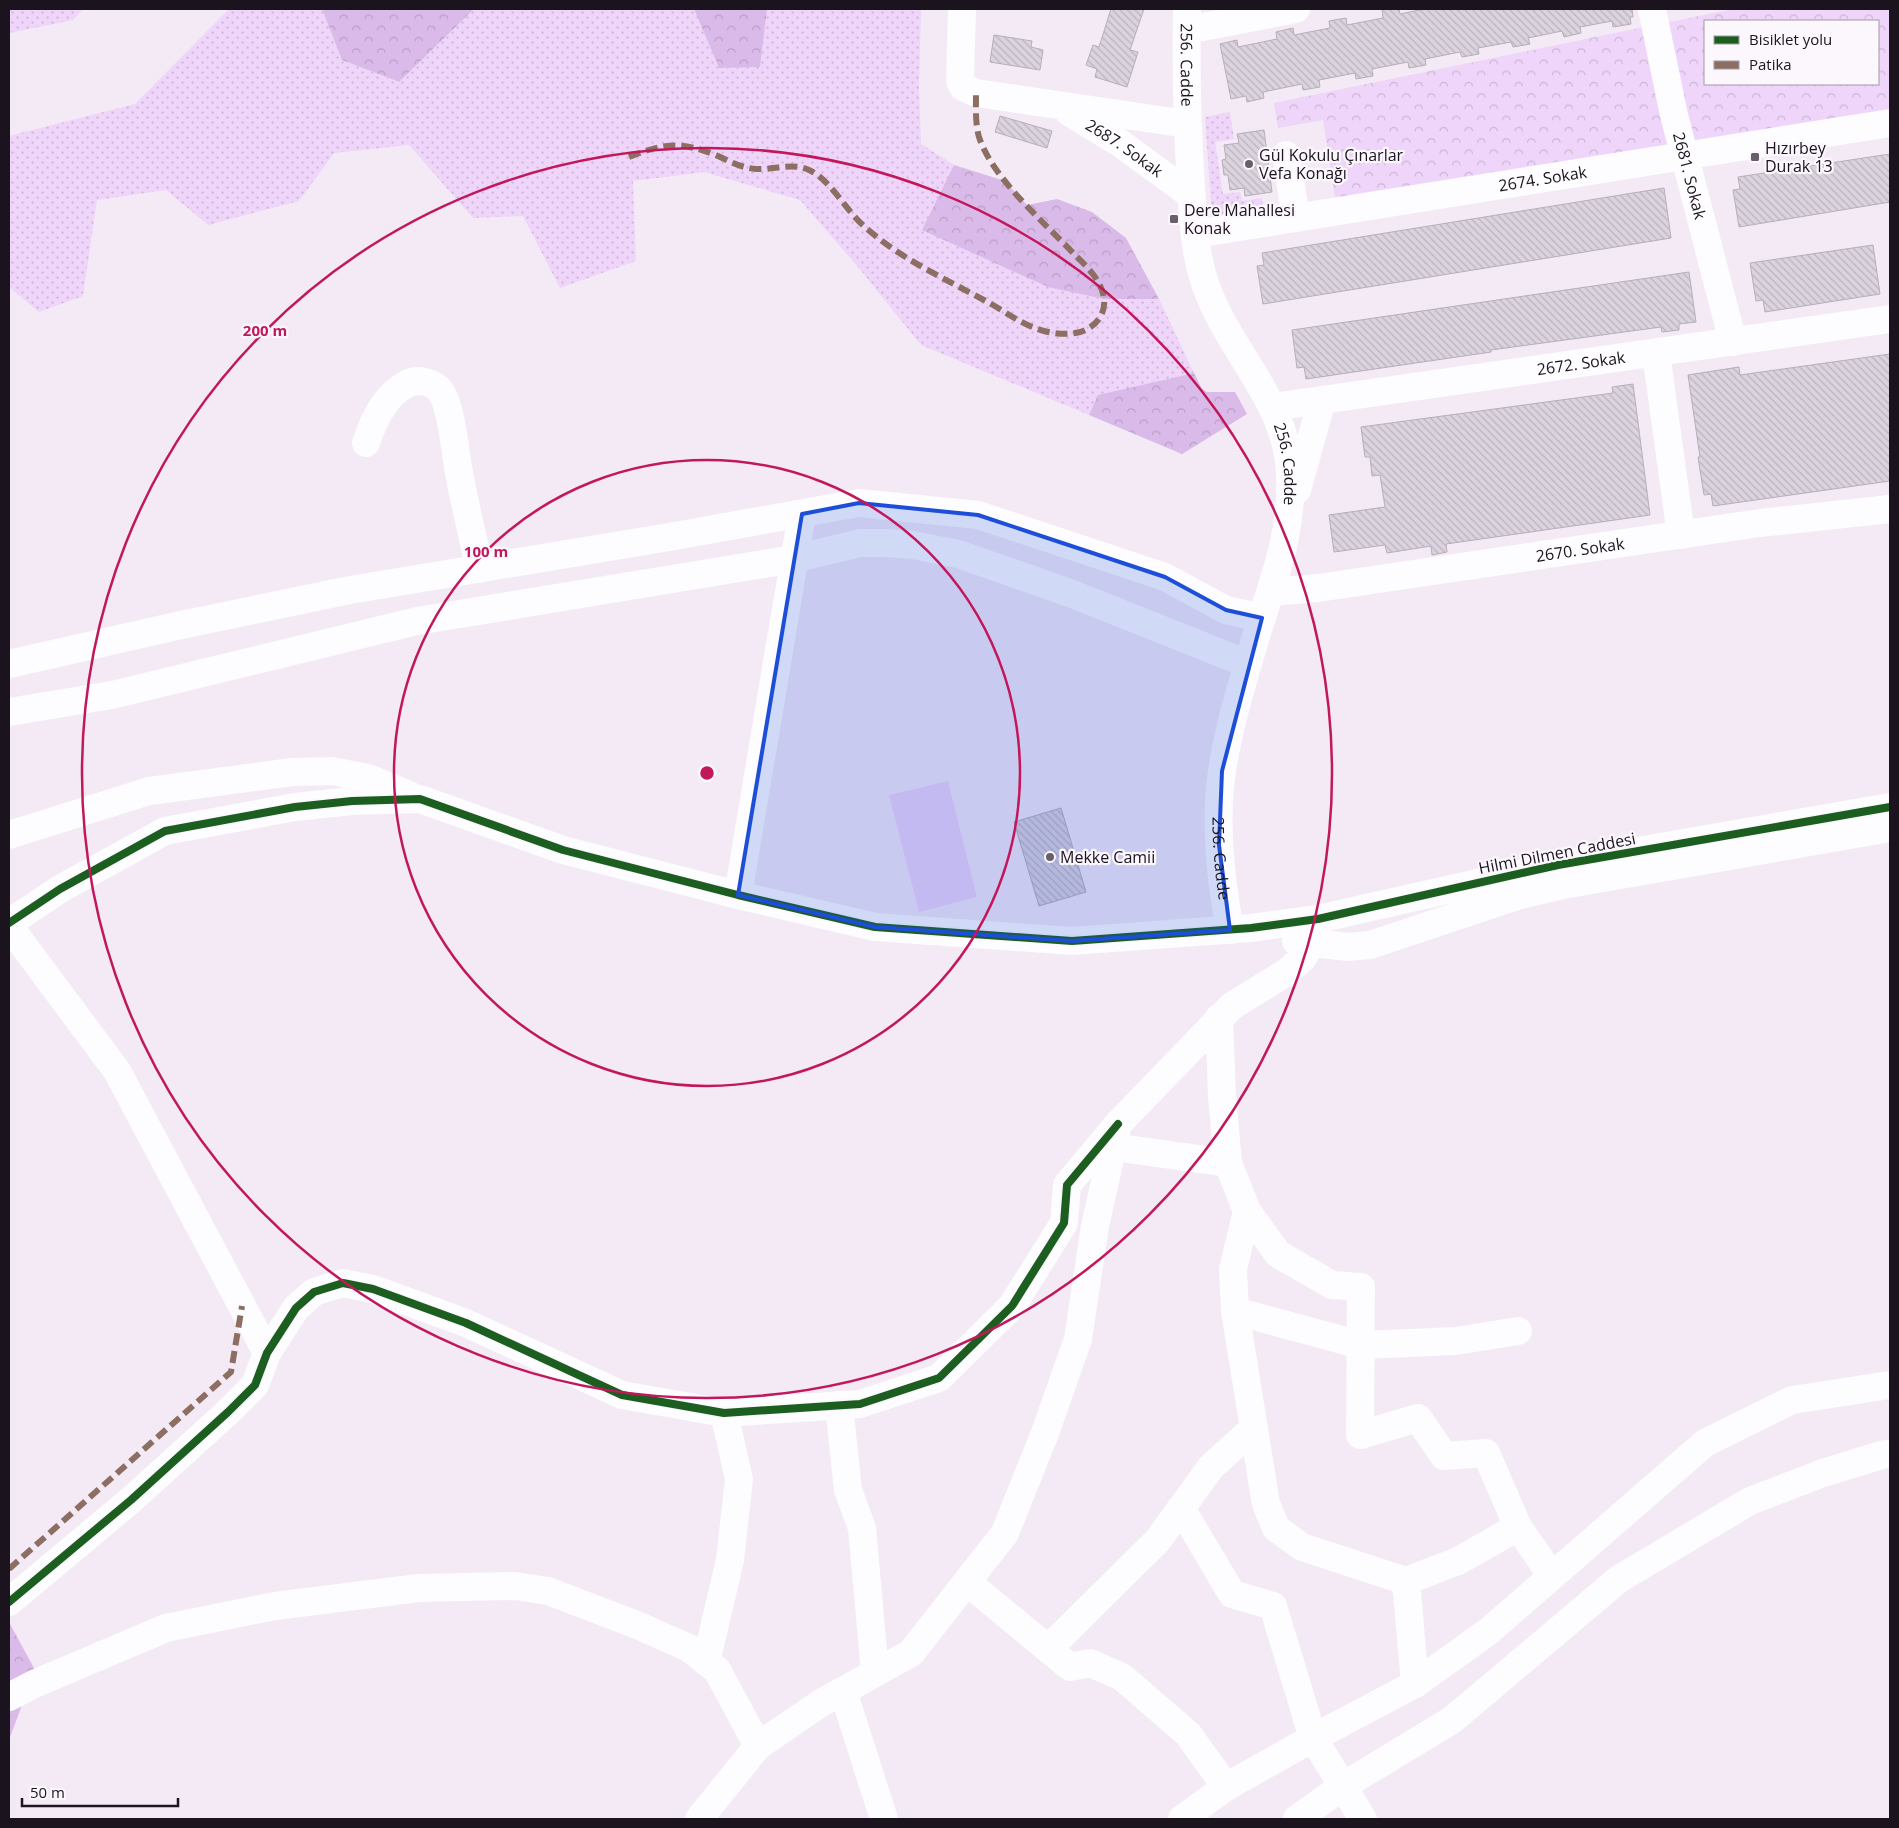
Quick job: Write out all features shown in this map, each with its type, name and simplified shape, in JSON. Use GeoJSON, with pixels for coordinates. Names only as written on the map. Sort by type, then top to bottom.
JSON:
{"type":"FeatureCollection","features":[{"type":"Feature","properties":{"kind":"street","name":"2687. Sokak"},"geometry":{"type":"LineString","coordinates":[[962,9],[960,81],[963,87],[976,93],[1187,124]]}},
{"type":"Feature","properties":{"kind":"street"},"geometry":{"type":"LineString","coordinates":[[1187,19],[1296,9]]}},
{"type":"Feature","properties":{"kind":"street","name":"2681. Sokak"},"geometry":{"type":"LineString","coordinates":[[1652,9],[1684,156],[1732,342]]}},
{"type":"Feature","properties":{"kind":"street","name":"256. Cadde"},"geometry":{"type":"LineString","coordinates":[[1187,19],[1187,124],[1191,195],[1198,257],[1208,294],[1228,332],[1259,381],[1282,427],[1288,450],[1290,473],[1289,520],[1271,592],[1248,664],[1227,745],[1219,801],[1221,871],[1230,930]]}},
{"type":"Feature","properties":{"kind":"street","name":"2687. Sokak"},"geometry":{"type":"LineString","coordinates":[[1056,105],[1120,143],[1191,195]]}},
{"type":"Feature","properties":{"kind":"street","name":"2674. Sokak"},"geometry":{"type":"LineString","coordinates":[[1195,234],[1890,123]]}},
{"type":"Feature","properties":{"kind":"street"},"geometry":{"type":"LineString","coordinates":[[1286,155],[1296,218]]}},
{"type":"Feature","properties":{"kind":"street","name":"2672. Sokak"},"geometry":{"type":"LineString","coordinates":[[1273,407],[1890,320]]}},
{"type":"Feature","properties":{"kind":"street"},"geometry":{"type":"LineString","coordinates":[[1656,353],[1681,535]]}},
{"type":"Feature","properties":{"kind":"street"},"geometry":{"type":"LineString","coordinates":[[366,443],[371,427],[379,412],[406,384],[420,381],[428,382],[441,392],[446,406],[480,569]]}},
{"type":"Feature","properties":{"kind":"street"},"geometry":{"type":"LineString","coordinates":[[1289,520],[1322,400]]}},
{"type":"Feature","properties":{"kind":"street"},"geometry":{"type":"LineString","coordinates":[[9,664],[350,590],[858,504],[978,515],[1165,577],[1226,610],[1262,618]]}},
{"type":"Feature","properties":{"kind":"street","name":"2670. Sokak"},"geometry":{"type":"LineString","coordinates":[[1271,592],[1328,586],[1803,517],[1890,509]]}},
{"type":"Feature","properties":{"kind":"street"},"geometry":{"type":"LineString","coordinates":[[738,895],[802,514]]}},
{"type":"Feature","properties":{"kind":"street"},"geometry":{"type":"LineString","coordinates":[[9,712],[112,695],[417,621],[794,560],[860,543],[887,543],[936,548],[958,554],[1070,592],[1248,664]]}},
{"type":"Feature","properties":{"kind":"street","name":"Hilmi Dilmen Caddesi"},"geometry":{"type":"LineString","coordinates":[[9,835],[149,792],[292,772],[332,772],[368,778],[420,799],[563,850],[738,895],[875,926],[1072,941],[1230,930],[1315,931],[1358,911],[1517,885],[1890,807]]}},
{"type":"Feature","properties":{"kind":"street"},"geometry":{"type":"LineString","coordinates":[[267,1353],[117,1071],[9,925],[60,889],[165,831],[295,807],[352,801],[420,799]]}},
{"type":"Feature","properties":{"kind":"street","name":"Hilmi Dilmen Caddesi"},"geometry":{"type":"LineString","coordinates":[[1517,885],[1563,885],[1890,828]]}},
{"type":"Feature","properties":{"kind":"street"},"geometry":{"type":"LineString","coordinates":[[9,1602],[131,1500],[228,1412],[254,1385],[267,1353],[296,1308],[314,1292],[343,1283],[373,1288],[466,1323],[622,1395],[724,1413],[860,1404],[939,1378],[1012,1306],[1064,1223],[1067,1184],[1116,1135],[1219,1018],[1232,1006],[1287,972],[1302,959],[1315,931]]}},
{"type":"Feature","properties":{"kind":"street"},"geometry":{"type":"LineString","coordinates":[[1219,1018],[1222,1096],[1228,1163],[1247,1211],[1278,1254],[1332,1285],[1361,1287],[1360,1435],[1418,1418],[1444,1456],[1486,1453],[1518,1527],[1552,1576]]}},
{"type":"Feature","properties":{"kind":"street"},"geometry":{"type":"LineString","coordinates":[[1116,1135],[1228,1163]]}},
{"type":"Feature","properties":{"kind":"street"},"geometry":{"type":"LineString","coordinates":[[699,1819],[758,1746],[821,1704],[911,1653],[1005,1534],[1045,1433],[1078,1339],[1096,1226],[1116,1135]]}},
{"type":"Feature","properties":{"kind":"street"},"geometry":{"type":"LineString","coordinates":[[1247,1211],[1233,1269],[1235,1311],[1266,1504],[1276,1528],[1302,1547],[1406,1581],[1458,1561],[1518,1527]]}},
{"type":"Feature","properties":{"kind":"street"},"geometry":{"type":"LineString","coordinates":[[1235,1311],[1361,1345],[1456,1341],[1518,1332]]}},
{"type":"Feature","properties":{"kind":"street"},"geometry":{"type":"LineString","coordinates":[[1182,1819],[1226,1787],[1415,1684],[1489,1631],[1705,1443],[1792,1400],[1890,1385]]}},
{"type":"Feature","properties":{"kind":"street"},"geometry":{"type":"LineString","coordinates":[[839,1405],[848,1490],[862,1528],[875,1673]]}},
{"type":"Feature","properties":{"kind":"street"},"geometry":{"type":"LineString","coordinates":[[706,1662],[730,1560],[739,1479],[724,1413]]}},
{"type":"Feature","properties":{"kind":"street"},"geometry":{"type":"LineString","coordinates":[[1048,1649],[1158,1540],[1211,1467],[1254,1429]]}},
{"type":"Feature","properties":{"kind":"street"},"geometry":{"type":"LineString","coordinates":[[1297,1819],[1343,1786],[1452,1720],[1619,1579],[1750,1501],[1823,1473],[1890,1454]]}},
{"type":"Feature","properties":{"kind":"street"},"geometry":{"type":"LineString","coordinates":[[1181,1508],[1232,1594],[1273,1606],[1313,1738],[1363,1819]]}},
{"type":"Feature","properties":{"kind":"street"},"geometry":{"type":"LineString","coordinates":[[1406,1581],[1415,1684]]}},
{"type":"Feature","properties":{"kind":"street"},"geometry":{"type":"LineString","coordinates":[[967,1582],[1070,1667],[1090,1663],[1122,1677],[1188,1734],[1226,1787]]}},
{"type":"Feature","properties":{"kind":"street"},"geometry":{"type":"LineString","coordinates":[[9,1697],[34,1684],[166,1628],[275,1606],[419,1588],[515,1586],[548,1591],[637,1625],[689,1648],[717,1670],[758,1746]]}},
{"type":"Feature","properties":{"kind":"street"},"geometry":{"type":"LineString","coordinates":[[843,1691],[884,1819]]}},
{"type":"Feature","properties":{"kind":"highlighted area"},"geometry":{"type":"Polygon","coordinates":[[[859,503],[978,515],[1165,577],[1226,610],[1262,618],[1222,771],[1219,845],[1230,930],[1072,941],[875,927],[738,895],[802,514],[859,503]]]}},
{"type":"Feature","properties":{"kind":"green space"},"geometry":{"type":"Polygon","coordinates":[[[9,9],[83,9],[73,20],[9,33],[9,9]]]}},
{"type":"Feature","properties":{"kind":"green space"},"geometry":{"type":"Polygon","coordinates":[[[229,9],[322,9],[342,60],[398,82],[474,9],[694,9],[719,68],[760,66],[767,9],[921,9],[919,87],[921,144],[954,165],[923,230],[1104,299],[1159,299],[1194,373],[1098,395],[1089,415],[921,345],[858,267],[800,200],[704,172],[633,181],[636,261],[560,288],[523,216],[473,218],[409,145],[334,153],[299,201],[208,225],[166,190],[97,200],[83,296],[39,312],[9,287],[9,136],[135,104],[229,9]]]}},
{"type":"Feature","properties":{"kind":"green space"},"geometry":{"type":"Polygon","coordinates":[[[322,9],[474,9],[399,82],[342,60],[322,9]]]}},
{"type":"Feature","properties":{"kind":"green space"},"geometry":{"type":"Polygon","coordinates":[[[694,9],[767,9],[760,67],[719,68],[694,9]]]}},
{"type":"Feature","properties":{"kind":"green space"},"geometry":{"type":"Polygon","coordinates":[[[1733,9],[1890,9],[1890,111],[1690,142],[1665,23],[1733,9]]]}},
{"type":"Feature","properties":{"kind":"green space"},"geometry":{"type":"Polygon","coordinates":[[[1644,27],[1669,146],[1335,198],[1323,120],[1278,128],[1274,103],[1644,27]]]}},
{"type":"Feature","properties":{"kind":"green space"},"geometry":{"type":"Polygon","coordinates":[[[1230,112],[1234,139],[1215,142],[1223,194],[1240,192],[1242,201],[1262,198],[1263,209],[1212,217],[1205,117],[1230,112]]]}},
{"type":"Feature","properties":{"kind":"green space"},"geometry":{"type":"Polygon","coordinates":[[[954,165],[1005,181],[1027,205],[1057,199],[1092,212],[1126,238],[1159,299],[1104,299],[1048,287],[922,230],[954,165]]]}},
{"type":"Feature","properties":{"kind":"green space"},"geometry":{"type":"Polygon","coordinates":[[[1194,373],[1202,389],[1207,392],[1235,392],[1247,414],[1182,454],[1089,415],[1098,395],[1194,373]]]}},
{"type":"Feature","properties":{"kind":"green space"},"geometry":{"type":"Polygon","coordinates":[[[948,781],[977,897],[919,912],[889,795],[948,781]]]}},
{"type":"Feature","properties":{"kind":"green space"},"geometry":{"type":"Polygon","coordinates":[[[9,1622],[35,1670],[9,1740],[9,1622]]]}},
{"type":"Feature","properties":{"kind":"building"},"geometry":{"type":"Polygon","coordinates":[[[1111,9],[1144,9],[1130,50],[1138,52],[1127,87],[1095,77],[1097,69],[1086,65],[1093,45],[1099,47],[1111,9]]]}},
{"type":"Feature","properties":{"kind":"building"},"geometry":{"type":"Polygon","coordinates":[[[1382,9],[1399,9],[1400,14],[1424,9],[1632,9],[1633,17],[1630,17],[1631,24],[1613,27],[1612,21],[1580,27],[1581,33],[1564,37],[1562,31],[1528,38],[1530,44],[1513,47],[1511,42],[1478,48],[1479,54],[1462,57],[1460,52],[1425,59],[1426,65],[1409,68],[1408,62],[1372,69],[1373,76],[1356,79],[1355,73],[1319,80],[1320,87],[1303,90],[1302,84],[1263,92],[1264,98],[1247,102],[1246,96],[1231,99],[1220,44],[1237,40],[1238,47],[1277,39],[1276,32],[1293,28],[1294,35],[1330,28],[1329,21],[1346,18],[1347,25],[1383,18],[1382,9]]]}},
{"type":"Feature","properties":{"kind":"building"},"geometry":{"type":"Polygon","coordinates":[[[994,35],[1032,41],[1031,47],[1043,50],[1040,70],[990,62],[994,35]]]}},
{"type":"Feature","properties":{"kind":"building"},"geometry":{"type":"Polygon","coordinates":[[[1000,116],[1052,131],[1047,148],[995,132],[1000,116]]]}},
{"type":"Feature","properties":{"kind":"building","name":"Gül Kokulu Çınarlar Vefa Konağı"},"geometry":{"type":"Polygon","coordinates":[[[1264,130],[1272,192],[1245,196],[1244,188],[1230,190],[1228,175],[1224,175],[1222,160],[1226,159],[1224,145],[1239,143],[1237,134],[1264,130]]]}},
{"type":"Feature","properties":{"kind":"building"},"geometry":{"type":"Polygon","coordinates":[[[1890,154],[1890,202],[1739,227],[1733,190],[1740,189],[1738,177],[1890,154]]]}},
{"type":"Feature","properties":{"kind":"building"},"geometry":{"type":"Polygon","coordinates":[[[1664,188],[1671,238],[1263,304],[1257,266],[1264,265],[1262,253],[1664,188]]]}},
{"type":"Feature","properties":{"kind":"building"},"geometry":{"type":"Polygon","coordinates":[[[1873,245],[1880,294],[1765,312],[1763,300],[1756,301],[1750,263],[1873,245]]]}},
{"type":"Feature","properties":{"kind":"building"},"geometry":{"type":"Polygon","coordinates":[[[1689,272],[1696,322],[1679,324],[1679,330],[1662,332],[1661,327],[1491,350],[1491,352],[1306,379],[1304,367],[1297,368],[1292,330],[1689,272]]]}},
{"type":"Feature","properties":{"kind":"building"},"geometry":{"type":"Polygon","coordinates":[[[1890,354],[1890,481],[1713,506],[1711,494],[1704,495],[1688,375],[1739,367],[1740,375],[1890,354]]]}},
{"type":"Feature","properties":{"kind":"building"},"geometry":{"type":"Polygon","coordinates":[[[1633,384],[1650,515],[1446,544],[1447,552],[1432,555],[1431,546],[1387,553],[1385,545],[1334,552],[1329,515],[1385,507],[1380,475],[1372,476],[1370,457],[1365,457],[1361,427],[1613,393],[1612,387],[1633,384]]]}},
{"type":"Feature","properties":{"kind":"building","name":"Mekke Camii"},"geometry":{"type":"Polygon","coordinates":[[[1061,808],[1086,892],[1039,906],[1014,822],[1061,808]]]}},
{"type":"Feature","properties":{"kind":"marked path"},"geometry":{"type":"LineString","coordinates":[[629,157],[653,149],[683,146],[705,151],[751,168],[796,167],[809,170],[831,188],[865,227],[895,250],[927,270],[1037,329],[1062,334],[1085,330],[1094,324],[1101,315],[1104,305],[1103,292],[1088,268],[1020,199],[995,168],[979,137],[976,121],[976,93]]}},
{"type":"Feature","properties":{"kind":"marked path"},"geometry":{"type":"LineString","coordinates":[[9,1569],[231,1372],[242,1306]]}},
{"type":"Feature","properties":{"kind":"cycle path"},"geometry":{"type":"LineString","coordinates":[[9,923],[60,889],[165,831],[295,807],[352,801],[420,799],[563,850],[738,895],[875,927],[1072,941],[1251,928],[1318,919],[1558,865],[1890,807]]}},
{"type":"Feature","properties":{"kind":"cycle path"},"geometry":{"type":"LineString","coordinates":[[9,1602],[131,1500],[255,1385],[267,1353],[296,1308],[314,1292],[343,1283],[373,1289],[466,1323],[622,1395],[724,1413],[860,1404],[939,1378],[1012,1306],[1064,1223],[1067,1185],[1118,1124]]}},
{"type":"Feature","properties":{"kind":"place","name":"Hızırbey Durak 13"},"geometry":{"type":"Point","coordinates":[1755,157]}},
{"type":"Feature","properties":{"kind":"place","name":"Gül Kokulu Çınarlar Vefa Konağı"},"geometry":{"type":"Point","coordinates":[1249,164]}},
{"type":"Feature","properties":{"kind":"place","name":"Dere Mahallesi Konak"},"geometry":{"type":"Point","coordinates":[1174,219]}},
{"type":"Feature","properties":{"kind":"place","name":"Mekke Camii"},"geometry":{"type":"Point","coordinates":[1050,857]}}]}
